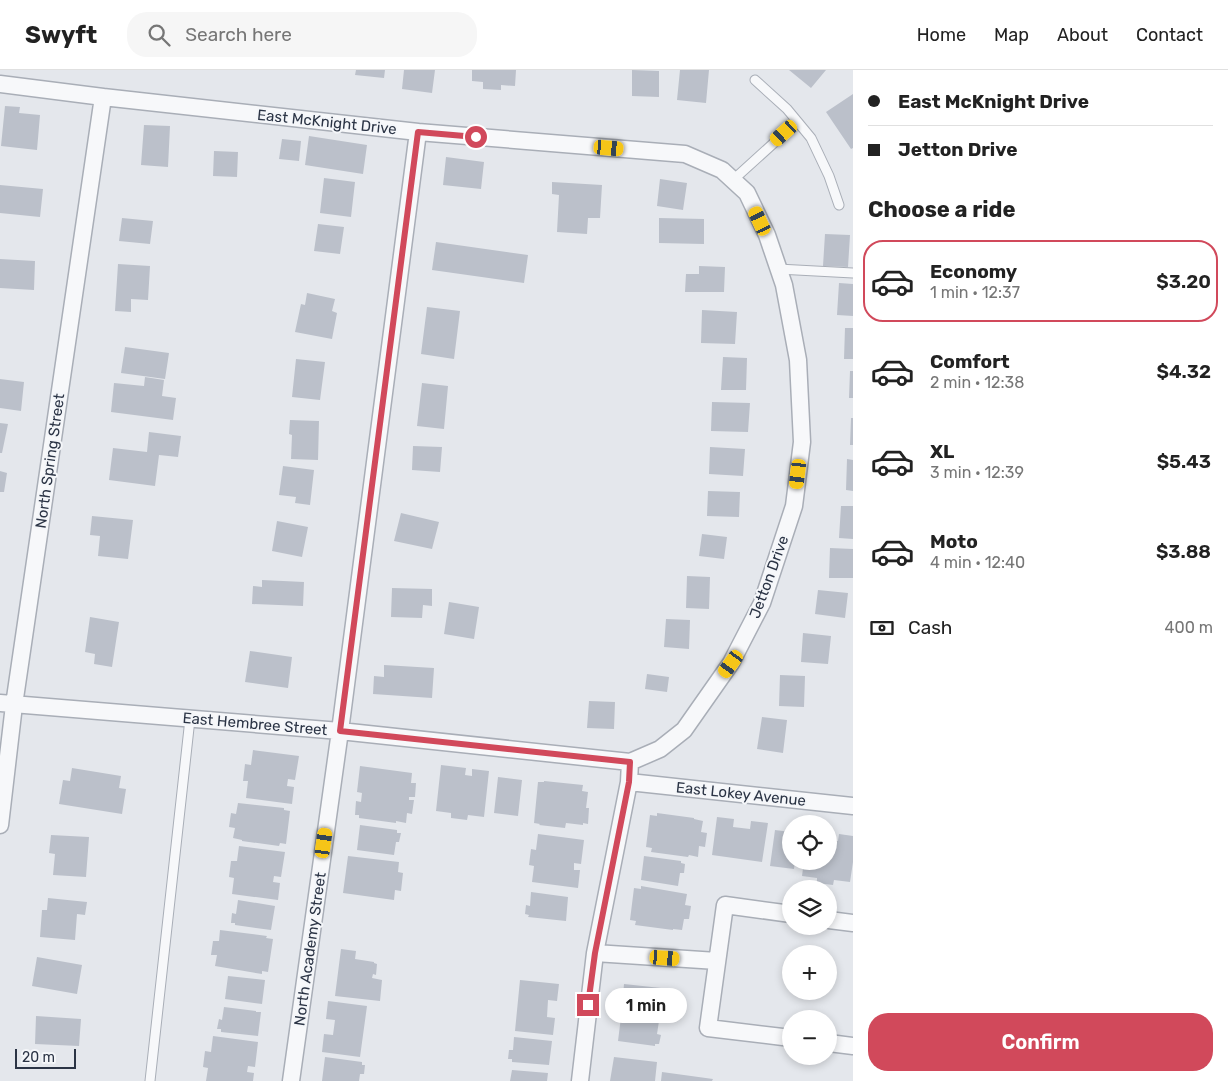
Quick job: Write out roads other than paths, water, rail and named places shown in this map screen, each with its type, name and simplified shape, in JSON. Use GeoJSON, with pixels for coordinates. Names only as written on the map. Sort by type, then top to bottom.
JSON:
{"type":"FeatureCollection","features":[{"type":"Feature","properties":{"kind":"street","name":"East McKnight Drive"},"geometry":{"type":"LineString","coordinates":[[0,84],[418,132],[685,154]]}},
{"type":"Feature","properties":{"kind":"street","name":"North Spring Street"},"geometry":{"type":"LineString","coordinates":[[0,825],[7,704],[103,97]]}},
{"type":"Feature","properties":{"kind":"street","name":"North Academy Street"},"geometry":{"type":"LineString","coordinates":[[291,1081],[340,731],[418,132]]}},
{"type":"Feature","properties":{"kind":"street","name":"Jetton Drive"},"geometry":{"type":"LineString","coordinates":[[630,762],[660,749],[684,730],[731,664],[762,603],[794,506],[802,442],[798,360],[784,285],[766,235],[747,193],[722,170],[685,154]]}},
{"type":"Feature","properties":{"kind":"street","name":"East Hembree Street"},"geometry":{"type":"LineString","coordinates":[[7,704],[340,731],[630,762]]}},
{"type":"Feature","properties":{"kind":"street"},"geometry":{"type":"LineString","coordinates":[[580,1081],[595,953],[629,782],[630,762]]}},
{"type":"Feature","properties":{"kind":"street","name":"East Lokey Avenue"},"geometry":{"type":"LineString","coordinates":[[629,782],[853,806]]}},
{"type":"Feature","properties":{"kind":"street"},"geometry":{"type":"LineString","coordinates":[[782,913],[725,905],[708,1028],[782,1037]]}},
{"type":"Feature","properties":{"kind":"street"},"geometry":{"type":"LineString","coordinates":[[837,921],[853,923]]}},
{"type":"Feature","properties":{"kind":"street"},"geometry":{"type":"LineString","coordinates":[[595,953],[717,961]]}},
{"type":"Feature","properties":{"kind":"street"},"geometry":{"type":"LineString","coordinates":[[837,1044],[853,1046]]}},
{"type":"Feature","properties":{"kind":"lane"},"geometry":{"type":"LineString","coordinates":[[755,80],[787,109],[811,138],[829,176],[839,205]]}},
{"type":"Feature","properties":{"kind":"lane"},"geometry":{"type":"LineString","coordinates":[[733,180],[797,122]]}},
{"type":"Feature","properties":{"kind":"lane"},"geometry":{"type":"LineString","coordinates":[[778,269],[853,273]]}},
{"type":"Feature","properties":{"kind":"lane"},"geometry":{"type":"LineString","coordinates":[[150,1081],[190,719]]}}]}
